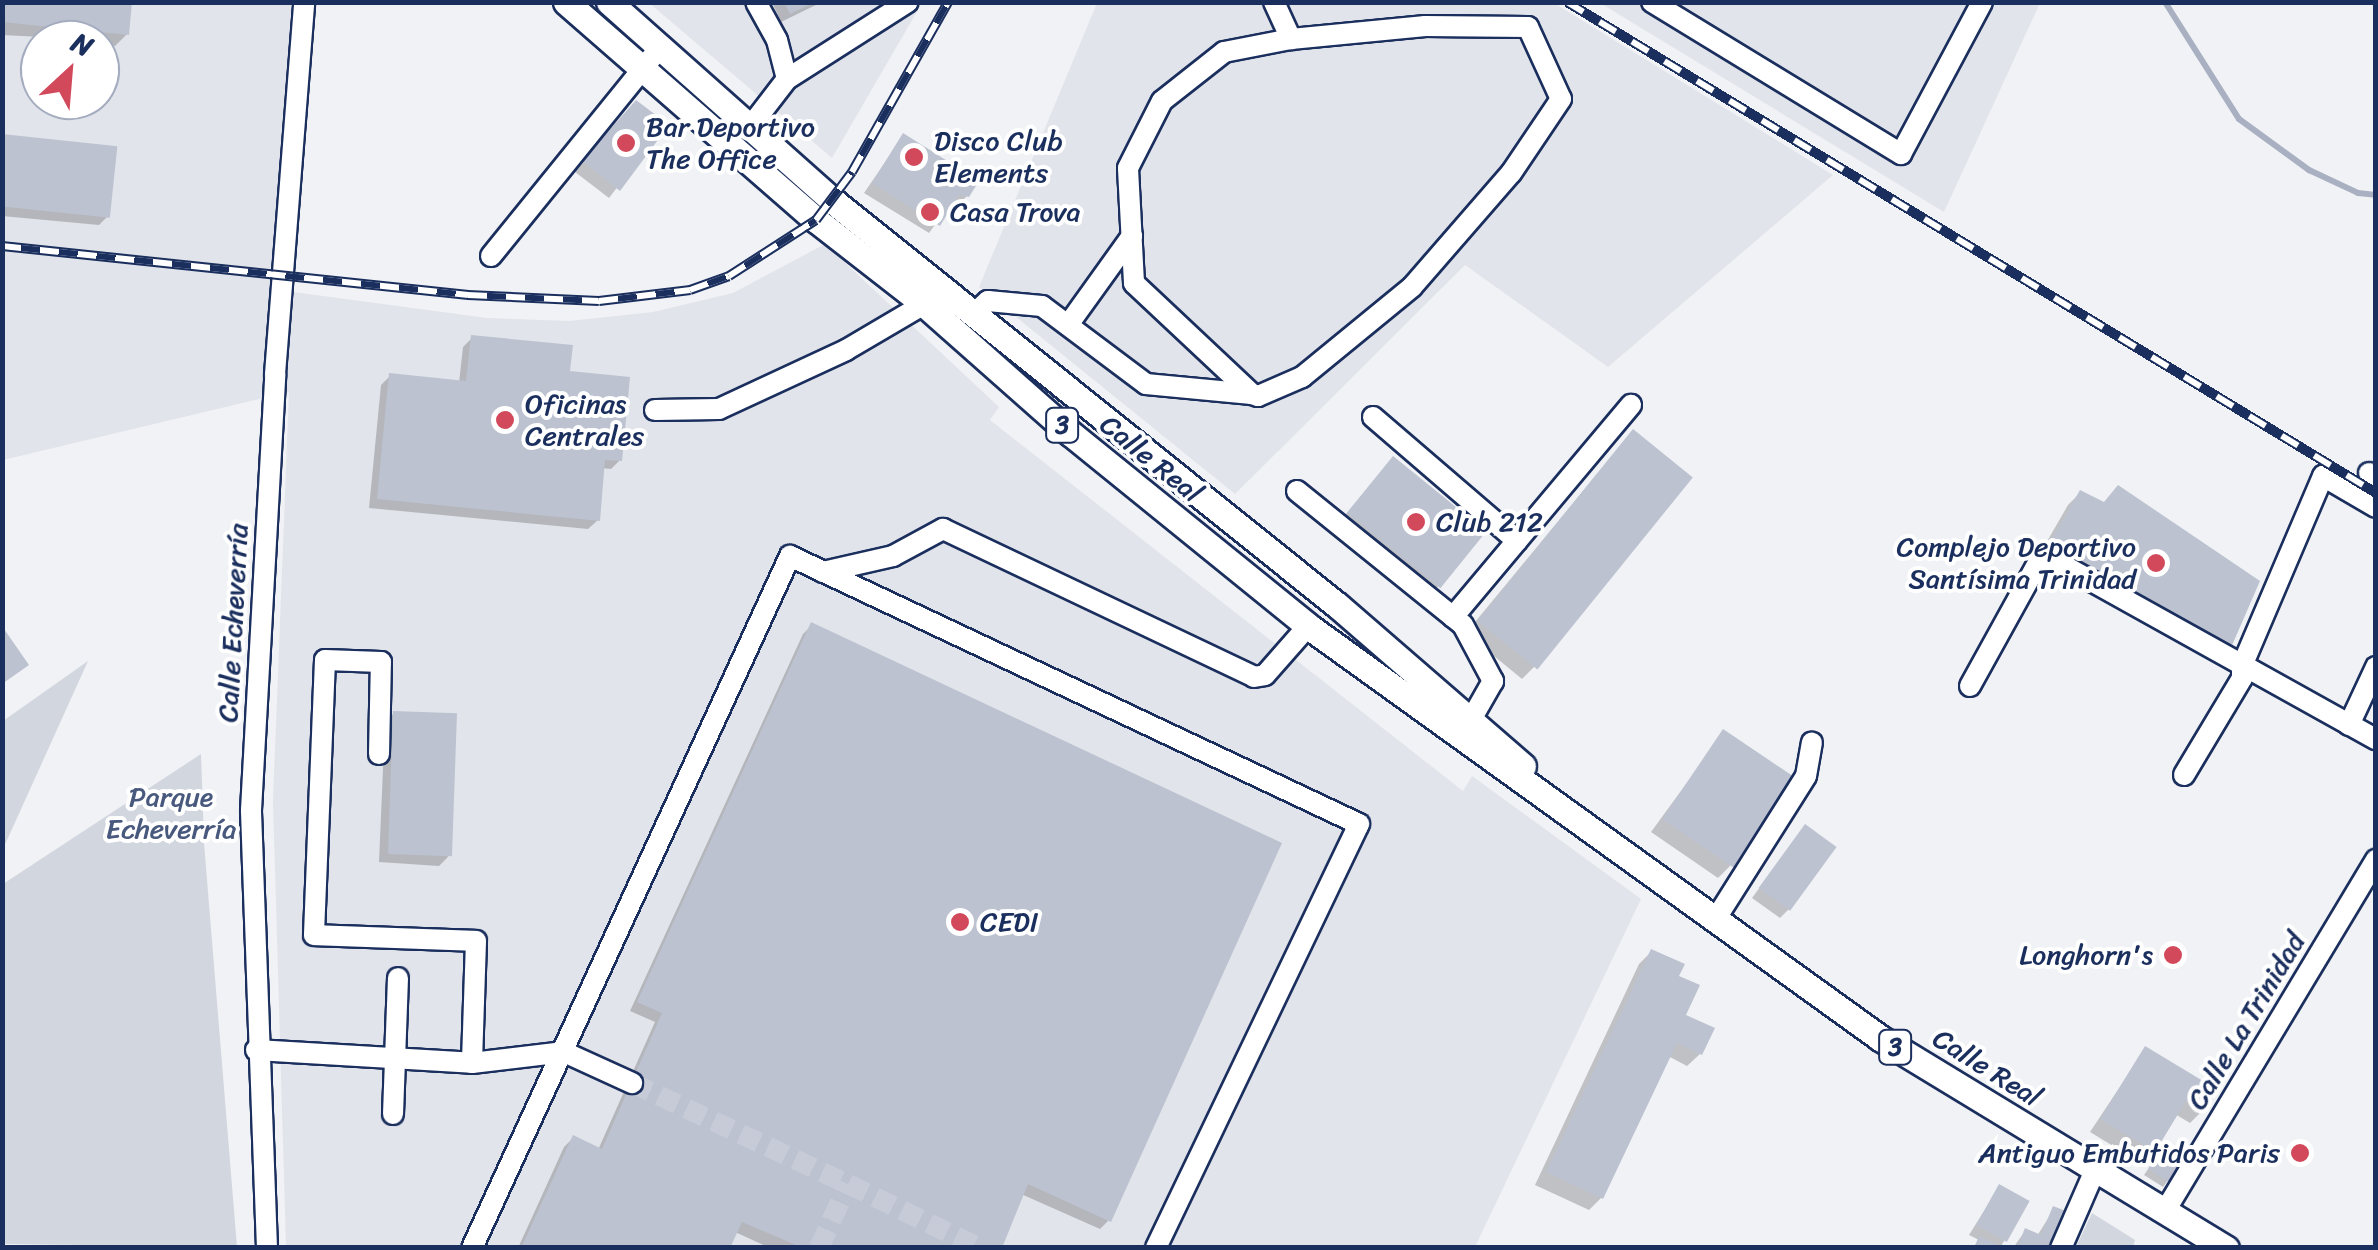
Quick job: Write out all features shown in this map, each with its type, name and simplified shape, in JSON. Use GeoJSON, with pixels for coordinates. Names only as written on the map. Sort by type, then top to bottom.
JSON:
{"type":"FeatureCollection","features":[{"type":"Feature","properties":{"kind":"main road","name":"Calle Real"},"geometry":{"type":"LineString","coordinates":[[566,2],[816,220],[924,304],[1070,432],[1308,626],[1880,1038],[2226,1248]]}},
{"type":"Feature","properties":{"kind":"main road","name":"Calle Real"},"geometry":{"type":"LineString","coordinates":[[605,2],[833,201],[976,312],[1397,655],[1472,718],[1580,820]]}},
{"type":"Feature","properties":{"kind":"main road"},"geometry":{"type":"LineString","coordinates":[[1273,552],[1308,626],[1332,628],[1397,655]]}},
{"type":"Feature","properties":{"kind":"street","name":"Calle Echeverría"},"geometry":{"type":"LineString","coordinates":[[267,1248],[256,1050],[252,790],[274,402],[304,2]]}},
{"type":"Feature","properties":{"kind":"street"},"geometry":{"type":"LineString","coordinates":[[756,2],[776,40],[786,79]]}},
{"type":"Feature","properties":{"kind":"street"},"geometry":{"type":"LineString","coordinates":[[750,127],[786,79],[908,2]]}},
{"type":"Feature","properties":{"kind":"street"},"geometry":{"type":"LineString","coordinates":[[1274,2],[1291,39]]}},
{"type":"Feature","properties":{"kind":"street"},"geometry":{"type":"LineString","coordinates":[[1652,2],[1901,154],[1982,2]]}},
{"type":"Feature","properties":{"kind":"street"},"geometry":{"type":"LineString","coordinates":[[976,312],[988,301],[1042,306],[1146,384],[1258,396],[1302,377],[1412,287],[1511,173],[1561,100],[1528,27],[1424,26],[1291,39],[1224,52],[1162,101],[1128,168],[1134,283],[1252,394]]}},
{"type":"Feature","properties":{"kind":"street"},"geometry":{"type":"LineString","coordinates":[[491,256],[660,47]]}},
{"type":"Feature","properties":{"kind":"street"},"geometry":{"type":"LineString","coordinates":[[1068,325],[1132,236]]}},
{"type":"Feature","properties":{"kind":"street"},"geometry":{"type":"LineString","coordinates":[[655,410],[718,409],[846,350],[924,304]]}},
{"type":"Feature","properties":{"kind":"street"},"geometry":{"type":"LineString","coordinates":[[1453,617],[1631,405]]}},
{"type":"Feature","properties":{"kind":"street"},"geometry":{"type":"LineString","coordinates":[[1373,417],[1517,540]]}},
{"type":"Feature","properties":{"kind":"street"},"geometry":{"type":"LineString","coordinates":[[2184,774],[2242,678],[2242,666],[2323,476],[2376,507]]}},
{"type":"Feature","properties":{"kind":"street"},"geometry":{"type":"LineString","coordinates":[[1297,491],[1463,625],[1492,680],[1472,718]]}},
{"type":"Feature","properties":{"kind":"street"},"geometry":{"type":"LineString","coordinates":[[824,572],[894,556],[943,529],[1254,676],[1265,675],[1308,626]]}},
{"type":"Feature","properties":{"kind":"street"},"geometry":{"type":"LineString","coordinates":[[1970,686],[2043,554],[2376,740]]}},
{"type":"Feature","properties":{"kind":"street"},"geometry":{"type":"LineString","coordinates":[[472,1248],[790,556],[1358,824],[1156,1248]]}},
{"type":"Feature","properties":{"kind":"street"},"geometry":{"type":"LineString","coordinates":[[379,754],[381,662],[325,660],[314,935],[476,941],[472,1063]]}},
{"type":"Feature","properties":{"kind":"street"},"geometry":{"type":"LineString","coordinates":[[2350,724],[2376,667]]}},
{"type":"Feature","properties":{"kind":"street"},"geometry":{"type":"LineString","coordinates":[[1715,920],[1806,776],[1812,743]]}},
{"type":"Feature","properties":{"kind":"street","name":"Calle La Trinidad"},"geometry":{"type":"LineString","coordinates":[[2165,1211],[2376,860]]}},
{"type":"Feature","properties":{"kind":"street"},"geometry":{"type":"LineString","coordinates":[[393,1114],[398,978]]}},
{"type":"Feature","properties":{"kind":"street"},"geometry":{"type":"LineString","coordinates":[[256,1050],[472,1063],[564,1052],[632,1083]]}},
{"type":"Feature","properties":{"kind":"street"},"geometry":{"type":"LineString","coordinates":[[2061,1248],[2095,1170]]}},
{"type":"Feature","properties":{"kind":"shaded area"},"geometry":{"type":"Polygon","coordinates":[[[2,3],[293,3],[271,289],[487,318],[569,321],[653,312],[733,293],[825,244],[999,407],[990,420],[1463,791],[1472,776],[1641,899],[1475,1247],[286,1247],[273,801],[289,392],[3,460],[2,3]]]}},
{"type":"Feature","properties":{"kind":"shaded area"},"geometry":{"type":"Polygon","coordinates":[[[649,3],[922,3],[832,158],[649,3]]]}},
{"type":"Feature","properties":{"kind":"shaded area"},"geometry":{"type":"Polygon","coordinates":[[[1097,3],[1554,3],[1833,175],[1608,367],[1465,265],[1235,494],[979,287],[1097,3]]]}},
{"type":"Feature","properties":{"kind":"shaded area"},"geometry":{"type":"Polygon","coordinates":[[[1600,3],[2040,3],[1944,212],[1600,3]]]}},
{"type":"Feature","properties":{"kind":"green space"},"geometry":{"type":"Polygon","coordinates":[[[88,661],[3,849],[3,721],[88,661]]]}},
{"type":"Feature","properties":{"kind":"green space","name":"Parque Echeverría"},"geometry":{"type":"Polygon","coordinates":[[[201,754],[204,843],[237,1247],[3,1247],[3,884],[201,754]]]}},
{"type":"Feature","properties":{"kind":"green space"},"geometry":{"type":"Polygon","coordinates":[[[2092,1213],[2135,1240],[2133,1247],[2076,1247],[2092,1213]]]}},
{"type":"Feature","properties":{"kind":"building"},"geometry":{"type":"Polygon","coordinates":[[[2,2],[132,2],[129,35],[120,34],[120,20],[2,22],[2,2]]]}},
{"type":"Feature","properties":{"kind":"building"},"geometry":{"type":"Polygon","coordinates":[[[784,2],[815,2],[790,14],[784,2]]]}},
{"type":"Feature","properties":{"kind":"building","name":"Bar Deportivo The Office"},"geometry":{"type":"Polygon","coordinates":[[[636,100],[669,125],[620,191],[582,161],[636,100]]]}},
{"type":"Feature","properties":{"kind":"building","name":"Disco Club Elements"},"geometry":{"type":"Polygon","coordinates":[[[903,133],[979,181],[969,197],[959,195],[940,226],[872,183],[903,133]]]}},
{"type":"Feature","properties":{"kind":"building"},"geometry":{"type":"Polygon","coordinates":[[[2,134],[117,146],[110,218],[2,206],[2,134]]]}},
{"type":"Feature","properties":{"kind":"building","name":"Oficinas Centrales"},"geometry":{"type":"Polygon","coordinates":[[[471,335],[573,345],[570,371],[630,377],[622,461],[605,460],[600,521],[377,499],[389,373],[466,381],[471,335]]]}},
{"type":"Feature","properties":{"kind":"building"},"geometry":{"type":"Polygon","coordinates":[[[1633,429],[1693,477],[1537,669],[1478,621],[1633,429]]]}},
{"type":"Feature","properties":{"kind":"building","name":"Club 212"},"geometry":{"type":"Polygon","coordinates":[[[1393,456],[1486,532],[1440,588],[1347,513],[1393,456]]]}},
{"type":"Feature","properties":{"kind":"building","name":"Complejo Deportivo Santísima Trinidad"},"geometry":{"type":"Polygon","coordinates":[[[2118,485],[2260,581],[2230,650],[2049,544],[2080,490],[2104,502],[2118,485]]]}},
{"type":"Feature","properties":{"kind":"building","name":"CEDI"},"geometry":{"type":"Polygon","coordinates":[[[811,622],[1282,843],[1111,1222],[1028,1184],[1002,1248],[803,1248],[742,1222],[730,1248],[521,1248],[573,1135],[602,1149],[662,1013],[637,1002],[811,622]]]}},
{"type":"Feature","properties":{"kind":"building"},"geometry":{"type":"Polygon","coordinates":[[[2,626],[29,665],[2,684],[2,626]]]}},
{"type":"Feature","properties":{"kind":"building"},"geometry":{"type":"Polygon","coordinates":[[[393,711],[457,713],[452,856],[388,854],[393,711]]]}},
{"type":"Feature","properties":{"kind":"building"},"geometry":{"type":"Polygon","coordinates":[[[1723,729],[1794,777],[1733,867],[1662,819],[1723,729]]]}},
{"type":"Feature","properties":{"kind":"building"},"geometry":{"type":"Polygon","coordinates":[[[1805,824],[1837,847],[1790,911],[1759,888],[1805,824]]]}},
{"type":"Feature","properties":{"kind":"building"},"geometry":{"type":"Polygon","coordinates":[[[1651,949],[1685,964],[1679,976],[1700,985],[1686,1015],[1715,1028],[1702,1055],[1677,1043],[1603,1199],[1546,1172],[1651,949]]]}},
{"type":"Feature","properties":{"kind":"building"},"geometry":{"type":"Polygon","coordinates":[[[2145,1046],[2218,1090],[2204,1112],[2186,1101],[2155,1152],[2100,1119],[2145,1046]]]}},
{"type":"Feature","properties":{"kind":"building"},"geometry":{"type":"Polygon","coordinates":[[[2160,1150],[2183,1165],[2171,1183],[2148,1168],[2160,1150]]]}},
{"type":"Feature","properties":{"kind":"building"},"geometry":{"type":"Polygon","coordinates":[[[1999,1184],[2030,1201],[2007,1242],[1976,1225],[1999,1184]]]}},
{"type":"Feature","properties":{"kind":"building"},"geometry":{"type":"Polygon","coordinates":[[[2053,1206],[2071,1213],[2056,1248],[2017,1248],[2025,1228],[2041,1235],[2053,1206]]]}},
{"type":"Feature","properties":{"kind":"building"},"geometry":{"type":"Polygon","coordinates":[[[1979,1236],[2006,1248],[1974,1248],[1979,1236]]]}},
{"type":"Feature","properties":{"kind":"waterway"},"geometry":{"type":"LineString","coordinates":[[2165,2],[2239,119],[2309,170],[2358,193],[2376,195]]}},
{"type":"Feature","properties":{"kind":"tunnel"},"geometry":{"type":"LineString","coordinates":[[632,1083],[848,1184]]}},
{"type":"Feature","properties":{"kind":"tunnel"},"geometry":{"type":"LineString","coordinates":[[819,1248],[848,1184],[980,1248]]}},
{"type":"Feature","properties":{"kind":"railway"},"geometry":{"type":"LineString","coordinates":[[2,246],[468,295],[599,301],[690,290],[729,276],[816,220],[852,172],[948,2]]}},
{"type":"Feature","properties":{"kind":"railway"},"geometry":{"type":"LineString","coordinates":[[1567,2],[2376,493]]}},
{"type":"Feature","properties":{"kind":"place","name":"Bar Deportivo The Office"},"geometry":{"type":"Point","coordinates":[626,143]}},
{"type":"Feature","properties":{"kind":"place","name":"Disco Club Elements"},"geometry":{"type":"Point","coordinates":[914,157]}},
{"type":"Feature","properties":{"kind":"place","name":"Casa Trova"},"geometry":{"type":"Point","coordinates":[930,212]}},
{"type":"Feature","properties":{"kind":"place","name":"Oficinas Centrales"},"geometry":{"type":"Point","coordinates":[505,420]}},
{"type":"Feature","properties":{"kind":"place","name":"Club 212"},"geometry":{"type":"Point","coordinates":[1416,522]}},
{"type":"Feature","properties":{"kind":"place","name":"Complejo Deportivo Santísima Trinidad"},"geometry":{"type":"Point","coordinates":[2156,563]}},
{"type":"Feature","properties":{"kind":"place","name":"CEDI"},"geometry":{"type":"Point","coordinates":[960,922]}},
{"type":"Feature","properties":{"kind":"place","name":"Longhorn's"},"geometry":{"type":"Point","coordinates":[2173,955]}},
{"type":"Feature","properties":{"kind":"place","name":"Antiguo Embutidos Paris"},"geometry":{"type":"Point","coordinates":[2300,1153]}}]}
